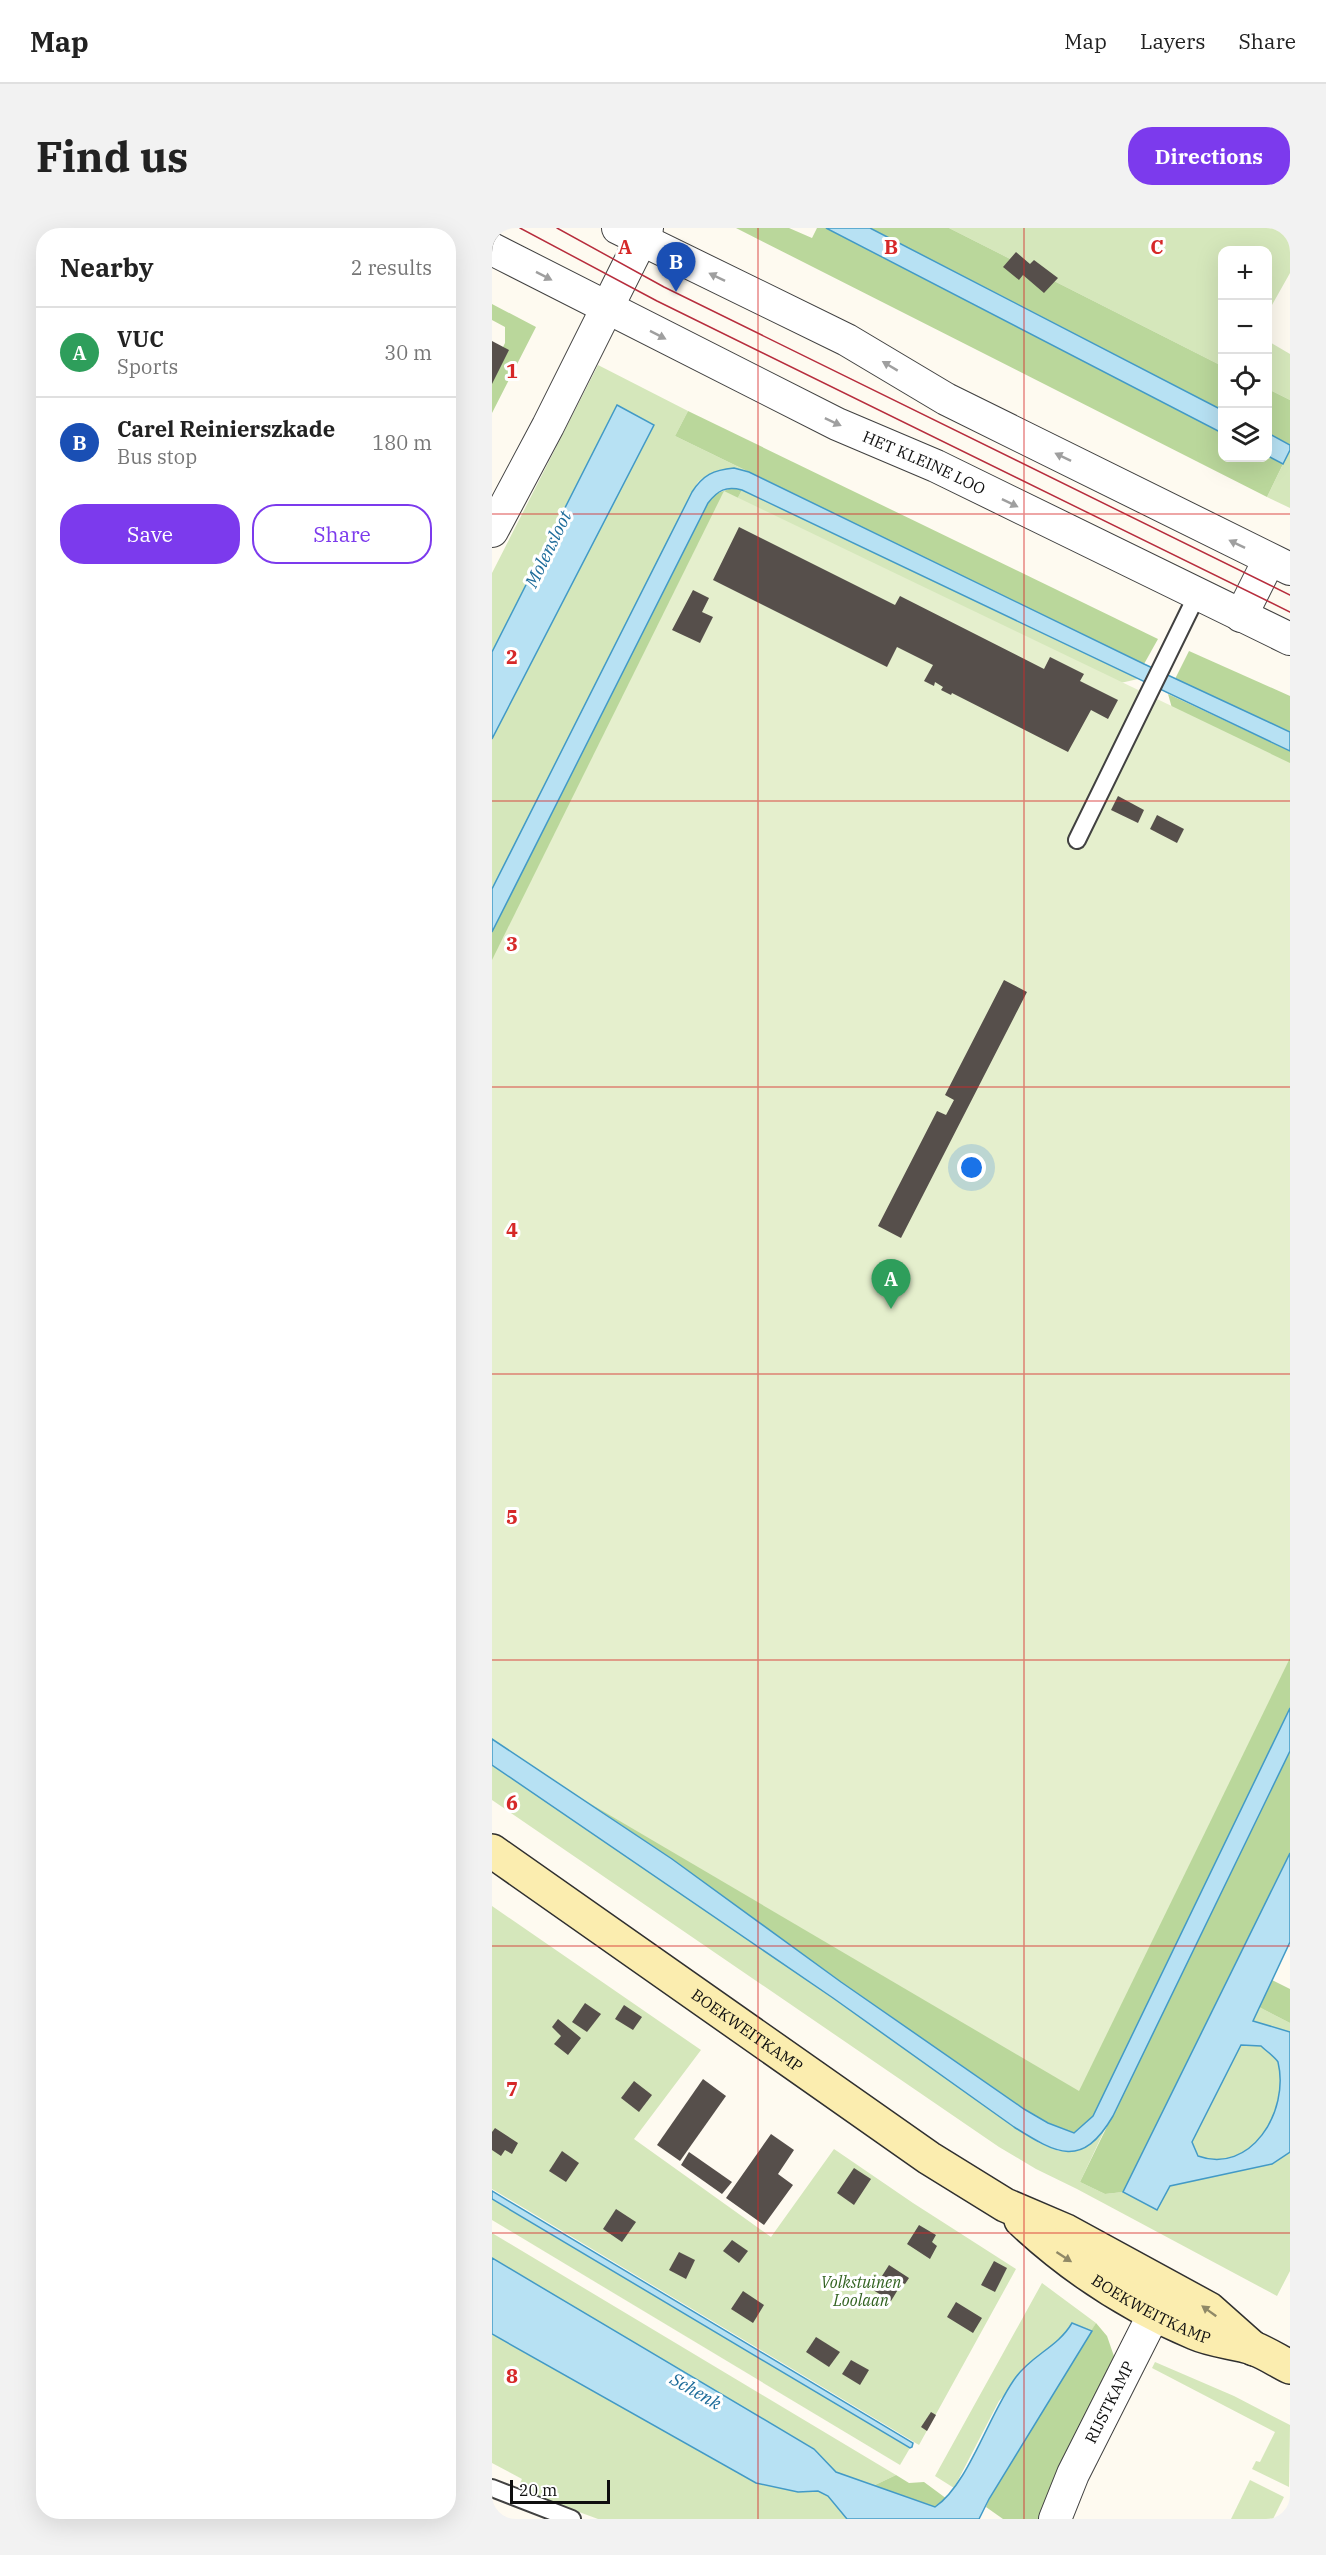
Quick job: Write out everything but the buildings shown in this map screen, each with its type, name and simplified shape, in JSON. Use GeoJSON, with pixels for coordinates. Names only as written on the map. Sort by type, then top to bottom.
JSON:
{"type":"FeatureCollection","features":[{"type":"Feature","properties":{"kind":"street"},"geometry":{"type":"LineString","coordinates":[[492,531],[548,426],[606,308],[636,232],[847,340],[946,399],[1280,564],[1241,616]]}},
{"type":"Feature","properties":{"kind":"street","name":"HET KLEINE LOO"},"geometry":{"type":"LineString","coordinates":[[492,249],[837,424],[936,466],[1290,639]]}},
{"type":"Feature","properties":{"kind":"street","name":"BOEKWEITKAMP"},"geometry":{"type":"LineString","coordinates":[[492,1851],[929,2158],[1005,2205],[1066,2231],[1161,2300],[1209,2309],[1254,2349],[1290,2367]]}},
{"type":"Feature","properties":{"kind":"street","name":"RIJSTKAMP"},"geometry":{"type":"LineString","coordinates":[[1058,2513],[1073,2474],[1161,2300]]}},
{"type":"Feature","properties":{"kind":"lane"},"geometry":{"type":"LineString","coordinates":[[1077,840],[1197,595]]}},
{"type":"Feature","properties":{"kind":"lane"},"geometry":{"type":"LineString","coordinates":[[492,2488],[572,2519]]}},
{"type":"Feature","properties":{"kind":"green space"},"geometry":{"type":"Polygon","coordinates":[[[736,228],[789,228],[812,238],[817,228],[826,228],[1218,431],[1218,462],[1272,462],[1272,458],[1283,464],[1267,497],[736,228]]]}},
{"type":"Feature","properties":{"kind":"green space"},"geometry":{"type":"Polygon","coordinates":[[[870,228],[949,228],[1218,364],[1218,408],[870,228]]]}},
{"type":"Feature","properties":{"kind":"green space"},"geometry":{"type":"Polygon","coordinates":[[[949,228],[1290,228],[1290,273],[1272,305],[1272,246],[1218,246],[1218,364],[949,228]]]}},
{"type":"Feature","properties":{"kind":"green space"},"geometry":{"type":"Polygon","coordinates":[[[492,304],[536,327],[492,413],[492,369],[505,343],[505,327],[492,320],[492,304]]]}},
{"type":"Feature","properties":{"kind":"green space"},"geometry":{"type":"Polygon","coordinates":[[[1272,343],[1290,354],[1290,400],[1272,391],[1272,343]]]}},
{"type":"Feature","properties":{"kind":"green space"},"geometry":{"type":"Polygon","coordinates":[[[598,365],[688,411],[675,436],[749,472],[736,470],[716,472],[698,482],[492,889],[492,739],[654,425],[617,406],[492,652],[492,573],[598,365]]]}},
{"type":"Feature","properties":{"kind":"green space"},"geometry":{"type":"Polygon","coordinates":[[[1272,391],[1290,400],[1290,445],[1272,435],[1272,391]]]}},
{"type":"Feature","properties":{"kind":"green space"},"geometry":{"type":"Polygon","coordinates":[[[688,411],[1158,639],[1144,664],[675,436],[688,411]]]}},
{"type":"Feature","properties":{"kind":"green space"},"geometry":{"type":"Polygon","coordinates":[[[1290,450],[1290,508],[1267,497],[1290,450]]]}},
{"type":"Feature","properties":{"kind":"green space"},"geometry":{"type":"Polygon","coordinates":[[[732,488],[742,490],[667,630],[492,1057],[492,932],[708,503],[715,494],[732,488]]]}},
{"type":"Feature","properties":{"kind":"green space"},"geometry":{"type":"Polygon","coordinates":[[[742,490],[1138,679],[1116,684],[729,514],[742,490]]]}},
{"type":"Feature","properties":{"kind":"green space"},"geometry":{"type":"Polygon","coordinates":[[[724,491],[1290,763],[1290,1658],[1079,2091],[492,1746],[492,960],[724,491]]]}},
{"type":"Feature","properties":{"kind":"green space"},"geometry":{"type":"Polygon","coordinates":[[[1189,651],[1290,696],[1290,732],[1175,679],[1189,651]]]}},
{"type":"Feature","properties":{"kind":"green space"},"geometry":{"type":"Polygon","coordinates":[[[1168,694],[1290,751],[1290,785],[1178,729],[1168,694]]]}},
{"type":"Feature","properties":{"kind":"green space"},"geometry":{"type":"Polygon","coordinates":[[[1290,1629],[1290,1708],[1093,2116],[1074,2133],[1048,2123],[1024,2109],[841,1982],[672,1859],[500,1743],[1290,1629]]]}},
{"type":"Feature","properties":{"kind":"green space"},"geometry":{"type":"Polygon","coordinates":[[[1290,1751],[1290,1853],[1123,2192],[1105,2194],[1080,2182],[1290,1751]]]}},
{"type":"Feature","properties":{"kind":"green space"},"geometry":{"type":"Polygon","coordinates":[[[492,1765],[833,1998],[1039,2143],[1059,2151],[1089,2145],[1106,2127],[1080,2182],[1105,2194],[1123,2192],[1157,2210],[1170,2186],[1272,2164],[1290,2152],[1290,2271],[1277,2296],[1036,2169],[999,2147],[492,1800],[492,1765]]]}},
{"type":"Feature","properties":{"kind":"green space","name":"Volkstuinen Loolaan"},"geometry":{"type":"Polygon","coordinates":[[[492,1906],[701,2050],[634,2139],[771,2237],[834,2149],[1016,2269],[919,2445],[492,2189],[492,1906]]]}},
{"type":"Feature","properties":{"kind":"green space"},"geometry":{"type":"Polygon","coordinates":[[[1272,1980],[1290,1989],[1290,2023],[1259,2007],[1272,1980]]]}},
{"type":"Feature","properties":{"kind":"green space"},"geometry":{"type":"Polygon","coordinates":[[[1259,2007],[1290,2023],[1290,2032],[1252,2021],[1259,2007]]]}},
{"type":"Feature","properties":{"kind":"green space"},"geometry":{"type":"Polygon","coordinates":[[[1241,2044],[1261,2046],[1278,2062],[1280,2081],[1278,2101],[1272,2119],[1262,2135],[1249,2148],[1234,2156],[1217,2159],[1198,2156],[1192,2142],[1241,2044]]]}},
{"type":"Feature","properties":{"kind":"green space"},"geometry":{"type":"Polygon","coordinates":[[[492,2199],[910,2448],[900,2465],[492,2220],[492,2199]]]}},
{"type":"Feature","properties":{"kind":"green space"},"geometry":{"type":"Polygon","coordinates":[[[492,2233],[896,2475],[873,2486],[836,2472],[814,2449],[492,2258],[492,2233]]]}},
{"type":"Feature","properties":{"kind":"green space"},"geometry":{"type":"Polygon","coordinates":[[[1042,2283],[1096,2323],[1092,2331],[1072,2323],[1064,2337],[1041,2354],[999,2401],[954,2488],[935,2476],[1042,2283]]]}},
{"type":"Feature","properties":{"kind":"green space"},"geometry":{"type":"Polygon","coordinates":[[[1096,2323],[1107,2336],[1116,2362],[1044,2519],[1003,2519],[986,2507],[989,2499],[1096,2323]]]}},
{"type":"Feature","properties":{"kind":"green space"},"geometry":{"type":"Polygon","coordinates":[[[492,2334],[649,2421],[778,2487],[798,2492],[818,2491],[828,2496],[847,2519],[598,2519],[517,2489],[522,2479],[492,2463],[492,2334]]]}},
{"type":"Feature","properties":{"kind":"green space"},"geometry":{"type":"Polygon","coordinates":[[[1155,2362],[1234,2396],[1290,2425],[1289,2487],[1252,2469],[1256,2461],[1260,2462],[1275,2432],[1152,2368],[1155,2362]]]}},
{"type":"Feature","properties":{"kind":"green space"},"geometry":{"type":"Polygon","coordinates":[[[896,2475],[909,2483],[924,2482],[947,2499],[935,2507],[873,2486],[896,2475]]]}},
{"type":"Feature","properties":{"kind":"green space"},"geometry":{"type":"Polygon","coordinates":[[[1250,2480],[1284,2497],[1273,2519],[1231,2519],[1250,2480]]]}},
{"type":"Feature","properties":{"kind":"water"},"geometry":{"type":"Polygon","coordinates":[[[826,228],[870,228],[1218,408],[1218,431],[826,228]]]}},
{"type":"Feature","properties":{"kind":"water","name":"Molensloot"},"geometry":{"type":"Polygon","coordinates":[[[617,405],[654,425],[492,739],[492,652],[617,405]]]}},
{"type":"Feature","properties":{"kind":"water"},"geometry":{"type":"Polygon","coordinates":[[[1272,435],[1290,445],[1283,464],[1272,458],[1272,435]]]}},
{"type":"Feature","properties":{"kind":"water"},"geometry":{"type":"Polygon","coordinates":[[[734,468],[749,472],[1144,664],[1290,732],[1290,751],[742,490],[727,489],[719,492],[708,503],[492,932],[492,889],[692,492],[709,474],[734,468]]]}},
{"type":"Feature","properties":{"kind":"water"},"geometry":{"type":"Polygon","coordinates":[[[1290,1708],[1290,1751],[1113,2116],[1102,2133],[1090,2144],[1079,2150],[1068,2152],[1043,2144],[1014,2127],[833,1998],[492,1765],[492,1739],[672,1859],[841,1982],[1024,2109],[1048,2123],[1074,2133],[1093,2116],[1290,1708]]]}},
{"type":"Feature","properties":{"kind":"water"},"geometry":{"type":"Polygon","coordinates":[[[1290,1853],[1290,1942],[1253,2021],[1290,2032],[1290,2152],[1272,2164],[1170,2186],[1157,2210],[1123,2192],[1290,1853]],[[1241,2045],[1192,2142],[1198,2156],[1217,2159],[1234,2156],[1249,2148],[1262,2135],[1272,2119],[1278,2100],[1280,2081],[1278,2062],[1261,2046],[1241,2045]]]}},
{"type":"Feature","properties":{"kind":"water"},"geometry":{"type":"Polygon","coordinates":[[[492,2191],[913,2443],[912,2447],[910,2448],[492,2199],[492,2191]]]}},
{"type":"Feature","properties":{"kind":"water","name":"Schenk"},"geometry":{"type":"Polygon","coordinates":[[[492,2258],[814,2449],[836,2472],[935,2507],[958,2482],[1006,2392],[1022,2369],[1060,2338],[1072,2323],[1092,2331],[979,2519],[847,2519],[828,2496],[818,2491],[798,2492],[756,2483],[492,2334],[492,2258]]]}},
{"type":"Feature","properties":{"kind":"tram line"},"geometry":{"type":"LineString","coordinates":[[520,228],[657,301],[1290,612]]}},
{"type":"Feature","properties":{"kind":"tram line"},"geometry":{"type":"LineString","coordinates":[[557,228],[664,287],[1290,595]]}},
{"type":"Feature","properties":{"kind":"place","name":"Carel Reinierszkade"},"geometry":{"type":"Point","coordinates":[676,292]}},
{"type":"Feature","properties":{"kind":"place","name":"VUC"},"geometry":{"type":"Point","coordinates":[891,1309]}}]}
